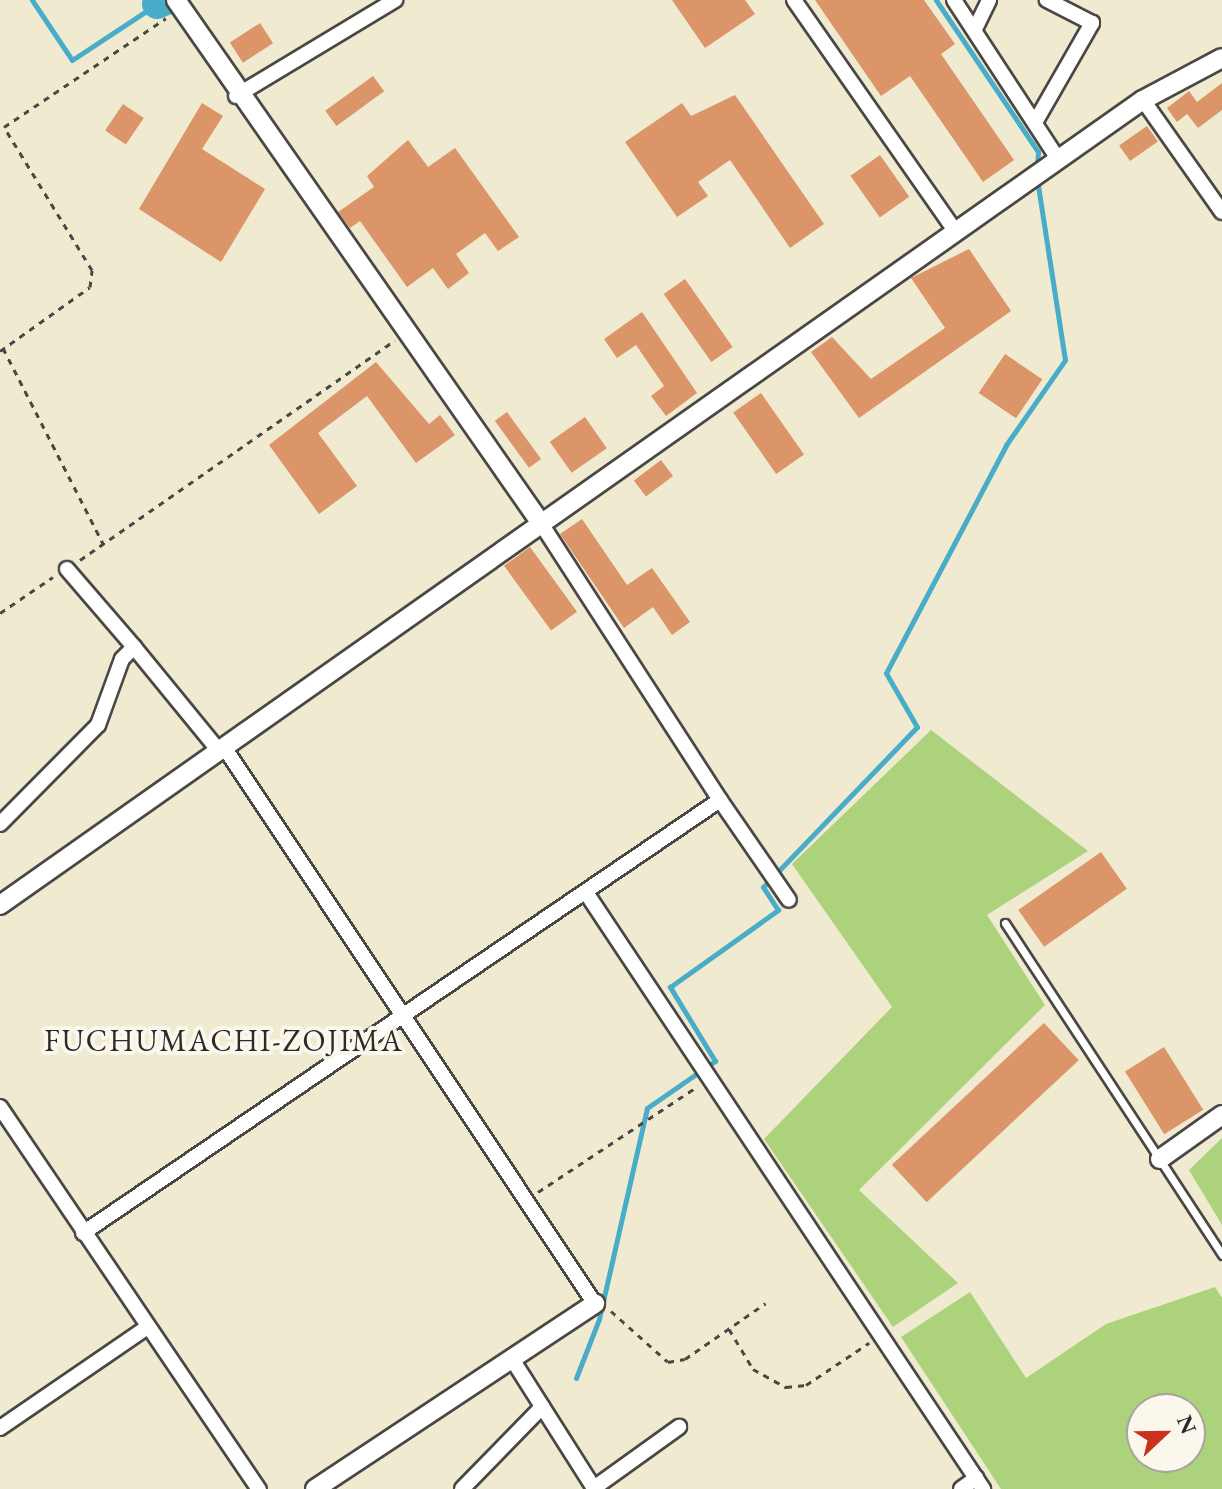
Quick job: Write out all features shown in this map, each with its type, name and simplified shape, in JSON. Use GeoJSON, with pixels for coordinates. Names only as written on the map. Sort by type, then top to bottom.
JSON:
{"type":"FeatureCollection","features":[{"type":"Feature","properties":{"kind":"street"},"geometry":{"type":"LineString","coordinates":[[236,96],[395,0]]}},
{"type":"Feature","properties":{"kind":"street"},"geometry":{"type":"LineString","coordinates":[[794,0],[956,232]]}},
{"type":"Feature","properties":{"kind":"street"},"geometry":{"type":"LineString","coordinates":[[954,0],[1037,119],[1058,159]]}},
{"type":"Feature","properties":{"kind":"street"},"geometry":{"type":"LineString","coordinates":[[975,29],[989,0]]}},
{"type":"Feature","properties":{"kind":"street"},"geometry":{"type":"LineString","coordinates":[[1037,119],[1092,23],[1047,0]]}},
{"type":"Feature","properties":{"kind":"street"},"geometry":{"type":"LineString","coordinates":[[184,3],[236,96],[540,522],[720,800],[789,900]]}},
{"type":"Feature","properties":{"kind":"street"},"geometry":{"type":"LineString","coordinates":[[0,905],[1143,100],[1222,58]]}},
{"type":"Feature","properties":{"kind":"street"},"geometry":{"type":"LineString","coordinates":[[1143,100],[1222,212]]}},
{"type":"Feature","properties":{"kind":"street"},"geometry":{"type":"LineString","coordinates":[[67,569],[222,749],[595,1304],[315,1489]]}},
{"type":"Feature","properties":{"kind":"street"},"geometry":{"type":"LineString","coordinates":[[0,824],[98,725],[122,659],[134,647]]}},
{"type":"Feature","properties":{"kind":"street"},"geometry":{"type":"LineString","coordinates":[[83,1233],[403,1020],[720,800]]}},
{"type":"Feature","properties":{"kind":"street"},"geometry":{"type":"LineString","coordinates":[[587,894],[980,1484],[961,1489]]}},
{"type":"Feature","properties":{"kind":"street"},"geometry":{"type":"LineString","coordinates":[[0,1107],[146,1328],[259,1489]]}},
{"type":"Feature","properties":{"kind":"street"},"geometry":{"type":"LineString","coordinates":[[1160,1159],[1222,1115]]}},
{"type":"Feature","properties":{"kind":"street"},"geometry":{"type":"LineString","coordinates":[[0,1428],[146,1328]]}},
{"type":"Feature","properties":{"kind":"street"},"geometry":{"type":"LineString","coordinates":[[512,1359],[594,1488],[679,1427]]}},
{"type":"Feature","properties":{"kind":"street"},"geometry":{"type":"LineString","coordinates":[[462,1489],[542,1407]]}},
{"type":"Feature","properties":{"kind":"lane"},"geometry":{"type":"LineString","coordinates":[[1005,923],[1222,1255]]}},
{"type":"Feature","properties":{"kind":"path"},"geometry":{"type":"LineString","coordinates":[[103,543],[2,350],[79,296],[92,270],[4,127],[184,3]]}},
{"type":"Feature","properties":{"kind":"path"},"geometry":{"type":"LineString","coordinates":[[0,613],[404,333]]}},
{"type":"Feature","properties":{"kind":"path"},"geometry":{"type":"LineString","coordinates":[[525,1201],[711,1077]]}},
{"type":"Feature","properties":{"kind":"path"},"geometry":{"type":"LineString","coordinates":[[595,1304],[668,1362],[729,1329],[766,1303]]}},
{"type":"Feature","properties":{"kind":"path"},"geometry":{"type":"LineString","coordinates":[[729,1329],[753,1369],[786,1387],[806,1385],[882,1335]]}},
{"type":"Feature","properties":{"kind":"green space"},"geometry":{"type":"Polygon","coordinates":[[[931,730],[1088,851],[987,915],[1045,1005],[859,1190],[958,1283],[893,1327],[764,1139],[892,1007],[792,864],[931,730]]]}},
{"type":"Feature","properties":{"kind":"green space"},"geometry":{"type":"Polygon","coordinates":[[[1222,1138],[1222,1225],[1189,1170],[1222,1138]]]}},
{"type":"Feature","properties":{"kind":"green space"},"geometry":{"type":"Polygon","coordinates":[[[1215,1287],[1222,1298],[1222,1489],[1001,1489],[901,1337],[970,1292],[1026,1378],[1106,1324],[1215,1287]]]}},
{"type":"Feature","properties":{"kind":"building"},"geometry":{"type":"Polygon","coordinates":[[[672,0],[745,0],[755,14],[705,48],[672,0]]]}},
{"type":"Feature","properties":{"kind":"building"},"geometry":{"type":"Polygon","coordinates":[[[815,0],[924,0],[955,44],[941,54],[1014,160],[983,182],[910,76],[881,96],[815,0]]]}},
{"type":"Feature","properties":{"kind":"building"},"geometry":{"type":"Polygon","coordinates":[[[260,23],[273,43],[243,63],[230,43],[260,23]]]}},
{"type":"Feature","properties":{"kind":"building"},"geometry":{"type":"Polygon","coordinates":[[[373,76],[384,91],[336,126],[325,111],[373,76]]]}},
{"type":"Feature","properties":{"kind":"building"},"geometry":{"type":"Polygon","coordinates":[[[1222,83],[1222,110],[1198,128],[1187,114],[1177,122],[1167,108],[1189,91],[1197,102],[1222,83]]]}},
{"type":"Feature","properties":{"kind":"building"},"geometry":{"type":"Polygon","coordinates":[[[735,95],[824,224],[790,248],[730,160],[698,182],[708,196],[677,217],[625,142],[682,103],[691,116],[735,95]]]}},
{"type":"Feature","properties":{"kind":"building"},"geometry":{"type":"Polygon","coordinates":[[[202,103],[223,116],[202,149],[265,189],[221,262],[139,209],[202,103]]]}},
{"type":"Feature","properties":{"kind":"building"},"geometry":{"type":"Polygon","coordinates":[[[123,104],[144,118],[126,145],[105,131],[123,104]]]}},
{"type":"Feature","properties":{"kind":"building"},"geometry":{"type":"Polygon","coordinates":[[[1147,126],[1158,142],[1130,161],[1119,146],[1147,126]]]}},
{"type":"Feature","properties":{"kind":"building"},"geometry":{"type":"Polygon","coordinates":[[[408,140],[428,167],[455,148],[519,237],[498,251],[485,233],[456,254],[469,273],[448,289],[433,268],[407,287],[360,221],[350,228],[338,212],[374,187],[367,176],[408,140]]]}},
{"type":"Feature","properties":{"kind":"building"},"geometry":{"type":"Polygon","coordinates":[[[880,155],[909,197],[880,217],[851,176],[880,155]]]}},
{"type":"Feature","properties":{"kind":"building"},"geometry":{"type":"Polygon","coordinates":[[[969,249],[1011,311],[859,418],[811,352],[832,337],[871,379],[945,328],[911,278],[969,249]]]}},
{"type":"Feature","properties":{"kind":"building"},"geometry":{"type":"Polygon","coordinates":[[[685,279],[733,347],[711,362],[664,294],[685,279]]]}},
{"type":"Feature","properties":{"kind":"building"},"geometry":{"type":"Polygon","coordinates":[[[642,312],[697,393],[666,416],[651,396],[664,386],[636,345],[617,358],[604,339],[642,312]]]}},
{"type":"Feature","properties":{"kind":"building"},"geometry":{"type":"Polygon","coordinates":[[[1005,354],[1042,379],[1016,418],[979,393],[1005,354]]]}},
{"type":"Feature","properties":{"kind":"building"},"geometry":{"type":"Polygon","coordinates":[[[376,362],[429,424],[440,415],[455,435],[416,463],[367,396],[318,433],[357,486],[319,514],[269,445],[376,362]]]}},
{"type":"Feature","properties":{"kind":"building"},"geometry":{"type":"Polygon","coordinates":[[[761,393],[804,454],[776,474],[733,413],[761,393]]]}},
{"type":"Feature","properties":{"kind":"building"},"geometry":{"type":"Polygon","coordinates":[[[507,412],[541,459],[529,468],[495,421],[507,412]]]}},
{"type":"Feature","properties":{"kind":"building"},"geometry":{"type":"Polygon","coordinates":[[[585,417],[607,448],[572,473],[550,442],[585,417]]]}},
{"type":"Feature","properties":{"kind":"building"},"geometry":{"type":"Polygon","coordinates":[[[661,460],[673,476],[646,496],[634,480],[661,460]]]}},
{"type":"Feature","properties":{"kind":"building"},"geometry":{"type":"Polygon","coordinates":[[[582,519],[627,585],[652,568],[690,622],[672,635],[653,607],[624,628],[560,534],[582,519]]]}},
{"type":"Feature","properties":{"kind":"building"},"geometry":{"type":"Polygon","coordinates":[[[530,547],[577,612],[551,631],[504,566],[530,547]]]}},
{"type":"Feature","properties":{"kind":"building"},"geometry":{"type":"Polygon","coordinates":[[[1101,852],[1127,889],[1044,947],[1018,910],[1101,852]]]}},
{"type":"Feature","properties":{"kind":"building"},"geometry":{"type":"Polygon","coordinates":[[[1044,1023],[1079,1060],[927,1202],[892,1165],[1044,1023]]]}},
{"type":"Feature","properties":{"kind":"building"},"geometry":{"type":"Polygon","coordinates":[[[1164,1047],[1203,1110],[1164,1134],[1125,1071],[1164,1047]]]}},
{"type":"Feature","properties":{"kind":"waterway"},"geometry":{"type":"LineString","coordinates":[[32,0],[72,60],[157,4]]}},
{"type":"Feature","properties":{"kind":"waterway"},"geometry":{"type":"LineString","coordinates":[[157,4],[166,0]]}},
{"type":"Feature","properties":{"kind":"waterway"},"geometry":{"type":"LineString","coordinates":[[936,0],[1038,152],[1037,166]]}},
{"type":"Feature","properties":{"kind":"waterway"},"geometry":{"type":"LineString","coordinates":[[576,1378],[599,1319],[647,1108],[715,1061],[670,987],[778,910],[763,887],[917,727],[886,673],[1006,445],[1065,360],[1037,180]]}},
{"type":"Feature","properties":{"kind":"district","name":"FUCHUMACHI-ZOJIMA"},"geometry":{"type":"Point","coordinates":[224,1041]}}]}
